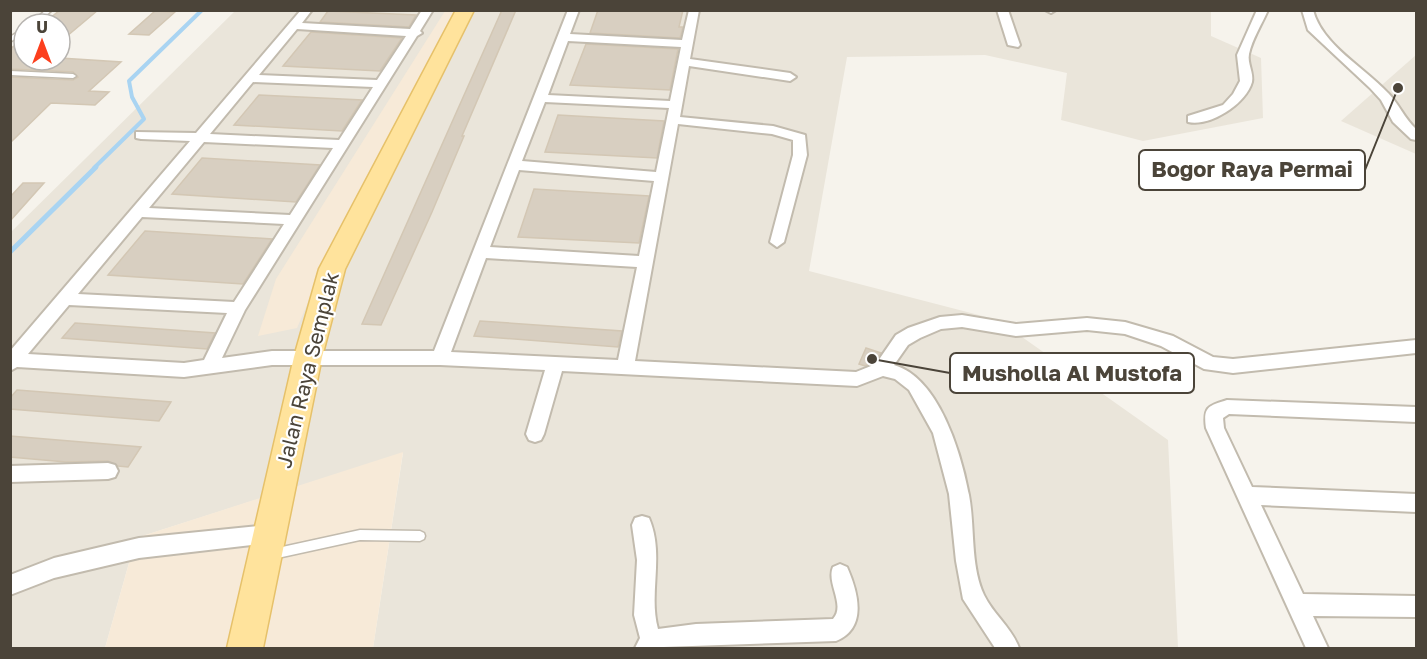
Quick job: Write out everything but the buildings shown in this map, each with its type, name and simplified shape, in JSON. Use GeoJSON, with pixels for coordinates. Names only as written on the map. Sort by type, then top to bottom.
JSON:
{"type":"FeatureCollection","features":[{"type":"Feature","properties":{"kind":"main road","name":"Jalan Raya Semplak"},"geometry":{"type":"LineString","coordinates":[[245,648],[308,357],[332,269],[465,10]]}},
{"type":"Feature","properties":{"kind":"street"},"geometry":{"type":"LineString","coordinates":[[12,361],[307,10]]}},
{"type":"Feature","properties":{"kind":"street"},"geometry":{"type":"LineString","coordinates":[[210,366],[238,308],[416,33],[428,10]]}},
{"type":"Feature","properties":{"kind":"street"},"geometry":{"type":"LineString","coordinates":[[440,358],[574,10]]}},
{"type":"Feature","properties":{"kind":"street"},"geometry":{"type":"LineString","coordinates":[[625,368],[693,10]]}},
{"type":"Feature","properties":{"kind":"street"},"geometry":{"type":"LineString","coordinates":[[1002,10],[1014,45]]}},
{"type":"Feature","properties":{"kind":"street"},"geometry":{"type":"LineString","coordinates":[[1193,119],[1227,108],[1238,96],[1246,81],[1243,55],[1263,10]]}},
{"type":"Feature","properties":{"kind":"street"},"geometry":{"type":"LineString","coordinates":[[1307,11],[1312,28],[1374,85],[1386,98],[1398,119],[1416,136]]}},
{"type":"Feature","properties":{"kind":"street"},"geometry":{"type":"LineString","coordinates":[[295,26],[416,33]]}},
{"type":"Feature","properties":{"kind":"street"},"geometry":{"type":"LineString","coordinates":[[564,38],[687,44]]}},
{"type":"Feature","properties":{"kind":"street"},"geometry":{"type":"LineString","coordinates":[[684,62],[790,77]]}},
{"type":"Feature","properties":{"kind":"street"},"geometry":{"type":"LineString","coordinates":[[251,78],[381,84]]}},
{"type":"Feature","properties":{"kind":"street"},"geometry":{"type":"LineString","coordinates":[[540,98],[674,112],[773,130],[800,138],[800,155],[777,242]]}},
{"type":"Feature","properties":{"kind":"street"},"geometry":{"type":"LineString","coordinates":[[141,135],[344,144]]}},
{"type":"Feature","properties":{"kind":"street"},"geometry":{"type":"LineString","coordinates":[[514,165],[662,177]]}},
{"type":"Feature","properties":{"kind":"street"},"geometry":{"type":"LineString","coordinates":[[138,212],[294,220]]}},
{"type":"Feature","properties":{"kind":"street"},"geometry":{"type":"LineString","coordinates":[[481,252],[645,262]]}},
{"type":"Feature","properties":{"kind":"street"},"geometry":{"type":"LineString","coordinates":[[65,299],[238,308]]}},
{"type":"Feature","properties":{"kind":"street"},"geometry":{"type":"LineString","coordinates":[[12,361],[147,370],[184,370],[272,358],[440,358],[857,379],[882,369],[902,340],[940,323],[963,321],[1016,330],[1087,324],[1125,327],[1167,341],[1210,364],[1233,366],[1416,347]]}},
{"type":"Feature","properties":{"kind":"street"},"geometry":{"type":"LineString","coordinates":[[536,434],[555,364]]}},
{"type":"Feature","properties":{"kind":"street"},"geometry":{"type":"LineString","coordinates":[[882,369],[900,374],[915,385],[942,431],[959,494],[966,561],[974,599],[1008,648]]}},
{"type":"Feature","properties":{"kind":"street"},"geometry":{"type":"LineString","coordinates":[[1317,648],[1212,420],[1213,414],[1219,409],[1277,408],[1416,414]]}},
{"type":"Feature","properties":{"kind":"street"},"geometry":{"type":"LineString","coordinates":[[10,474],[108,471]]}},
{"type":"Feature","properties":{"kind":"street"},"geometry":{"type":"LineString","coordinates":[[1246,496],[1416,503]]}},
{"type":"Feature","properties":{"kind":"street"},"geometry":{"type":"LineString","coordinates":[[642,525],[647,558],[643,612],[649,645],[836,630],[844,624],[848,612],[840,574]]}},
{"type":"Feature","properties":{"kind":"street"},"geometry":{"type":"LineString","coordinates":[[10,585],[54,568],[139,548],[266,545]]}},
{"type":"Feature","properties":{"kind":"street"},"geometry":{"type":"LineString","coordinates":[[1297,605],[1416,607]]}},
{"type":"Feature","properties":{"kind":"lane"},"geometry":{"type":"LineString","coordinates":[[10,73],[73,76]]}},
{"type":"Feature","properties":{"kind":"lane"},"geometry":{"type":"LineString","coordinates":[[266,545],[360,535],[420,536]]}},
{"type":"Feature","properties":{"kind":"shaded area"},"geometry":{"type":"Polygon","coordinates":[[[1211,10],[1211,36],[1261,58],[1263,118],[1143,141],[1061,120],[1067,73],[985,55],[847,57],[809,271],[998,320],[1168,440],[1178,648],[373,648],[403,453],[136,538],[105,648],[11,648],[11,232],[235,11],[1211,10]]]}},
{"type":"Feature","properties":{"kind":"shaded area"},"geometry":{"type":"Polygon","coordinates":[[[445,11],[462,11],[322,270],[297,328],[258,336],[276,279],[445,11]]]}},
{"type":"Feature","properties":{"kind":"shaded area"},"geometry":{"type":"Polygon","coordinates":[[[1416,55],[1416,154],[1341,121],[1416,55]]]}},
{"type":"Feature","properties":{"kind":"shaded area"},"geometry":{"type":"Polygon","coordinates":[[[403,452],[373,648],[105,648],[136,538],[403,452]]]}},
{"type":"Feature","properties":{"kind":"waterway"},"geometry":{"type":"LineString","coordinates":[[94,168],[144,119],[132,97],[129,81],[202,10]]}},
{"type":"Feature","properties":{"kind":"waterway"},"geometry":{"type":"LineString","coordinates":[[10,252],[96,167]]}},
{"type":"Feature","properties":{"kind":"place","name":"Bogor Raya Permai"},"geometry":{"type":"Point","coordinates":[1398,88]}},
{"type":"Feature","properties":{"kind":"place","name":"Musholla Al Mustofa"},"geometry":{"type":"Point","coordinates":[872,359]}}]}
